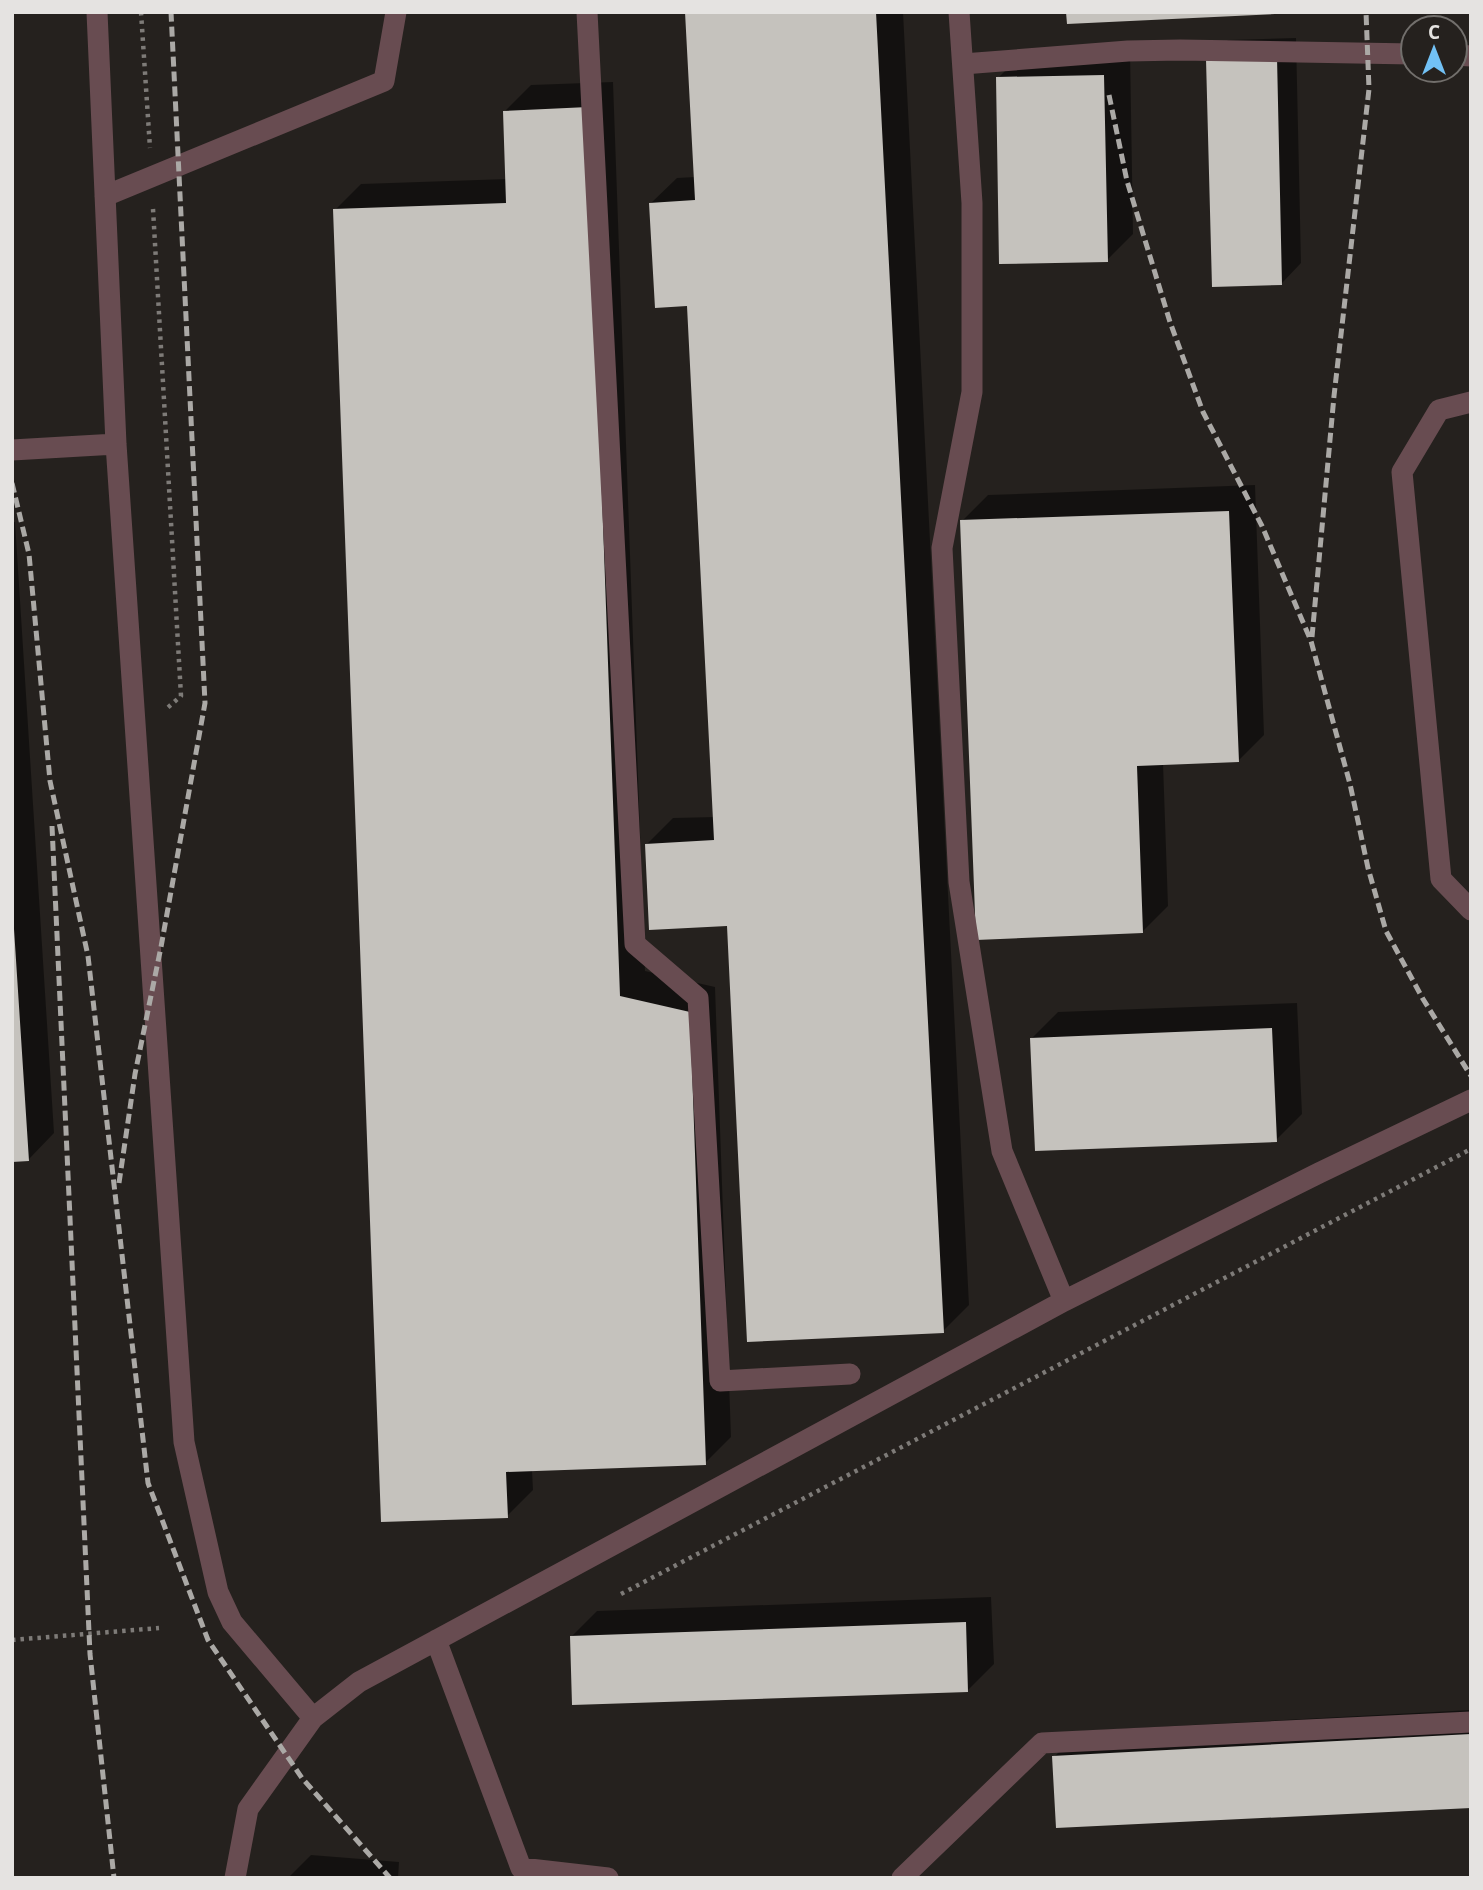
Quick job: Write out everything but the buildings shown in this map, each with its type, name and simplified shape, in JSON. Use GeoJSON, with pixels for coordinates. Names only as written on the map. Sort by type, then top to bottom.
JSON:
{"type":"FeatureCollection","features":[{"type":"Feature","properties":{"kind":"lane"},"geometry":{"type":"LineString","coordinates":[[97,12],[116,444],[184,1443],[218,1592],[232,1622],[313,1718]]}},
{"type":"Feature","properties":{"kind":"lane"},"geometry":{"type":"LineString","coordinates":[[105,196],[384,81],[396,12]]}},
{"type":"Feature","properties":{"kind":"lane"},"geometry":{"type":"LineString","coordinates":[[587,12],[635,944],[698,998],[720,1381],[850,1374]]}},
{"type":"Feature","properties":{"kind":"lane"},"geometry":{"type":"LineString","coordinates":[[959,12],[972,203],[972,392],[942,548],[959,882],[1002,1151],[1064,1301]]}},
{"type":"Feature","properties":{"kind":"lane"},"geometry":{"type":"LineString","coordinates":[[963,64],[1128,51],[1399,54]]}},
{"type":"Feature","properties":{"kind":"lane"},"geometry":{"type":"LineString","coordinates":[[1471,402],[1439,410],[1402,472],[1441,879],[1471,910]]}},
{"type":"Feature","properties":{"kind":"lane"},"geometry":{"type":"LineString","coordinates":[[12,450],[116,444]]}},
{"type":"Feature","properties":{"kind":"lane"},"geometry":{"type":"LineString","coordinates":[[235,1878],[247,1809],[313,1718],[359,1682],[1064,1301],[1471,1100]]}},
{"type":"Feature","properties":{"kind":"lane"},"geometry":{"type":"LineString","coordinates":[[436,1640],[521,1868],[608,1878]]}},
{"type":"Feature","properties":{"kind":"lane"},"geometry":{"type":"LineString","coordinates":[[902,1878],[1042,1743],[1471,1722]]}},
{"type":"Feature","properties":{"kind":"path"},"geometry":{"type":"LineString","coordinates":[[136,736],[181,696],[141,12]]}},
{"type":"Feature","properties":{"kind":"path"},"geometry":{"type":"LineString","coordinates":[[621,1594],[1471,1149]]}},
{"type":"Feature","properties":{"kind":"path"},"geometry":{"type":"LineString","coordinates":[[12,1640],[159,1628]]}},
{"type":"Feature","properties":{"kind":"railway"},"geometry":{"type":"LineString","coordinates":[[119,1183],[135,1074],[205,703],[171,12]]}},
{"type":"Feature","properties":{"kind":"railway"},"geometry":{"type":"LineString","coordinates":[[1312,637],[1334,396],[1369,89],[1366,12]]}},
{"type":"Feature","properties":{"kind":"railway"},"geometry":{"type":"LineString","coordinates":[[1109,95],[1127,181],[1170,322],[1203,412],[1262,526],[1311,641],[1386,931],[1423,999],[1471,1076]]}},
{"type":"Feature","properties":{"kind":"railway"},"geometry":{"type":"LineString","coordinates":[[12,483],[29,554],[50,781],[88,956],[148,1483],[208,1640],[302,1778],[390,1878]]}},
{"type":"Feature","properties":{"kind":"railway"},"geometry":{"type":"LineString","coordinates":[[52,826],[90,1654],[114,1878]]}}]}
